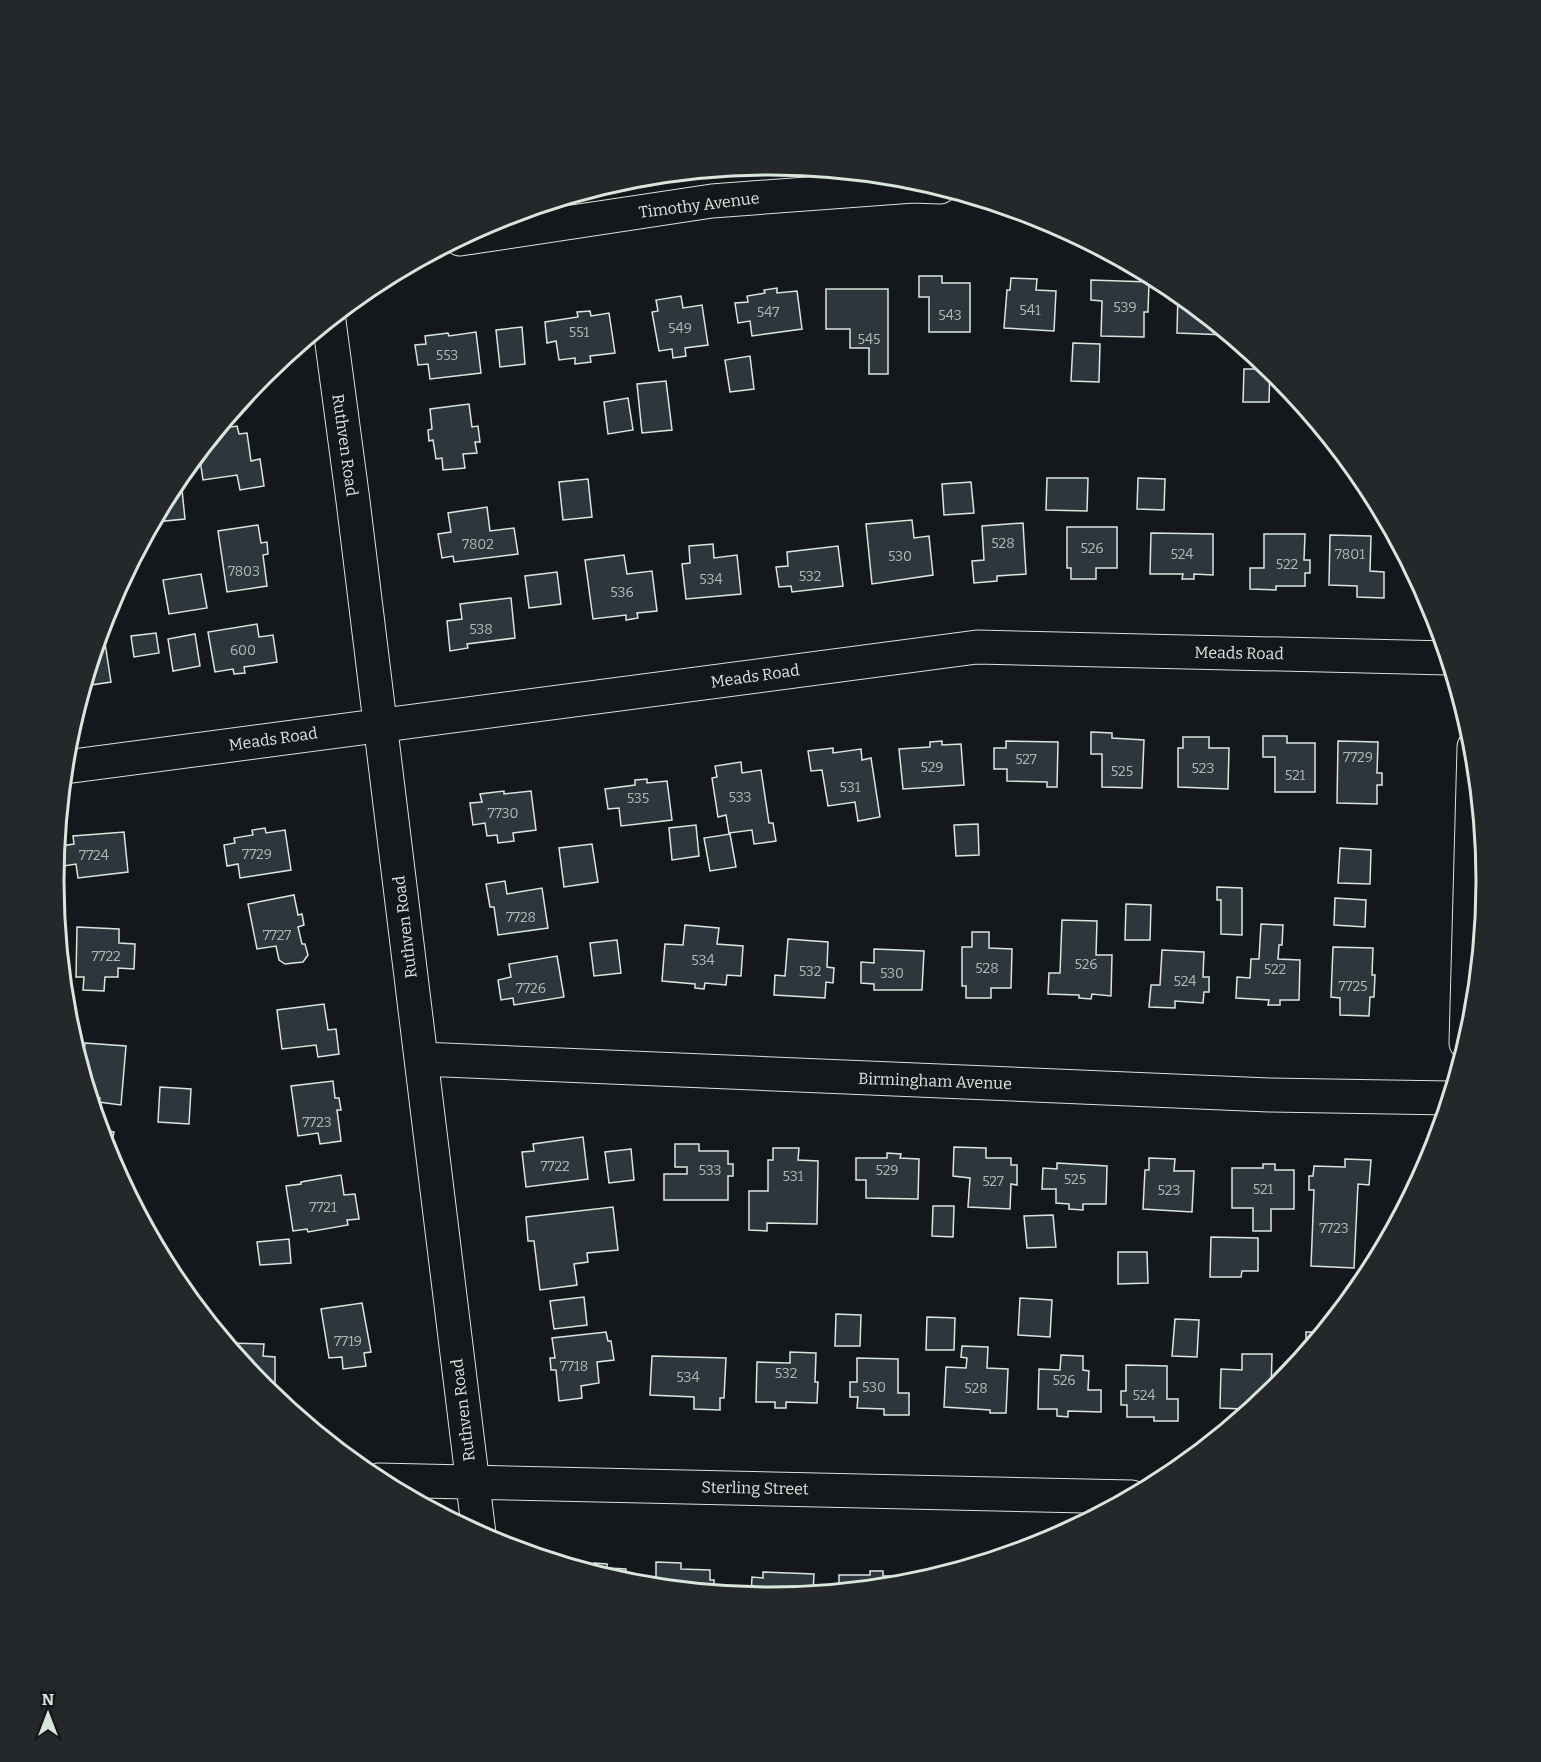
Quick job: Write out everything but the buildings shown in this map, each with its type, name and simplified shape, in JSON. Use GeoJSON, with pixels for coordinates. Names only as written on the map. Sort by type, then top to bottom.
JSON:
{"type":"FeatureCollection","features":[{"type":"Feature","properties":{"kind":"street","name":"Timothy Avenue"},"geometry":{"type":"LineString","coordinates":[[490,234],[712,201],[898,187]]}},
{"type":"Feature","properties":{"kind":"street","name":"Ruthven Road"},"geometry":{"type":"LineString","coordinates":[[329,330],[381,725],[477,1523]]}},
{"type":"Feature","properties":{"kind":"street","name":"Meads Road"},"geometry":{"type":"LineString","coordinates":[[75,766],[977,646],[1440,658]]}},
{"type":"Feature","properties":{"kind":"street"},"geometry":{"type":"LineString","coordinates":[[1467,990],[1472,810]]}},
{"type":"Feature","properties":{"kind":"street","name":"Birmingham Avenue"},"geometry":{"type":"LineString","coordinates":[[421,1059],[1269,1095],[1442,1098]]}},
{"type":"Feature","properties":{"kind":"street","name":"Sterling Street"},"geometry":{"type":"LineString","coordinates":[[398,1480],[1115,1497]]}}]}
